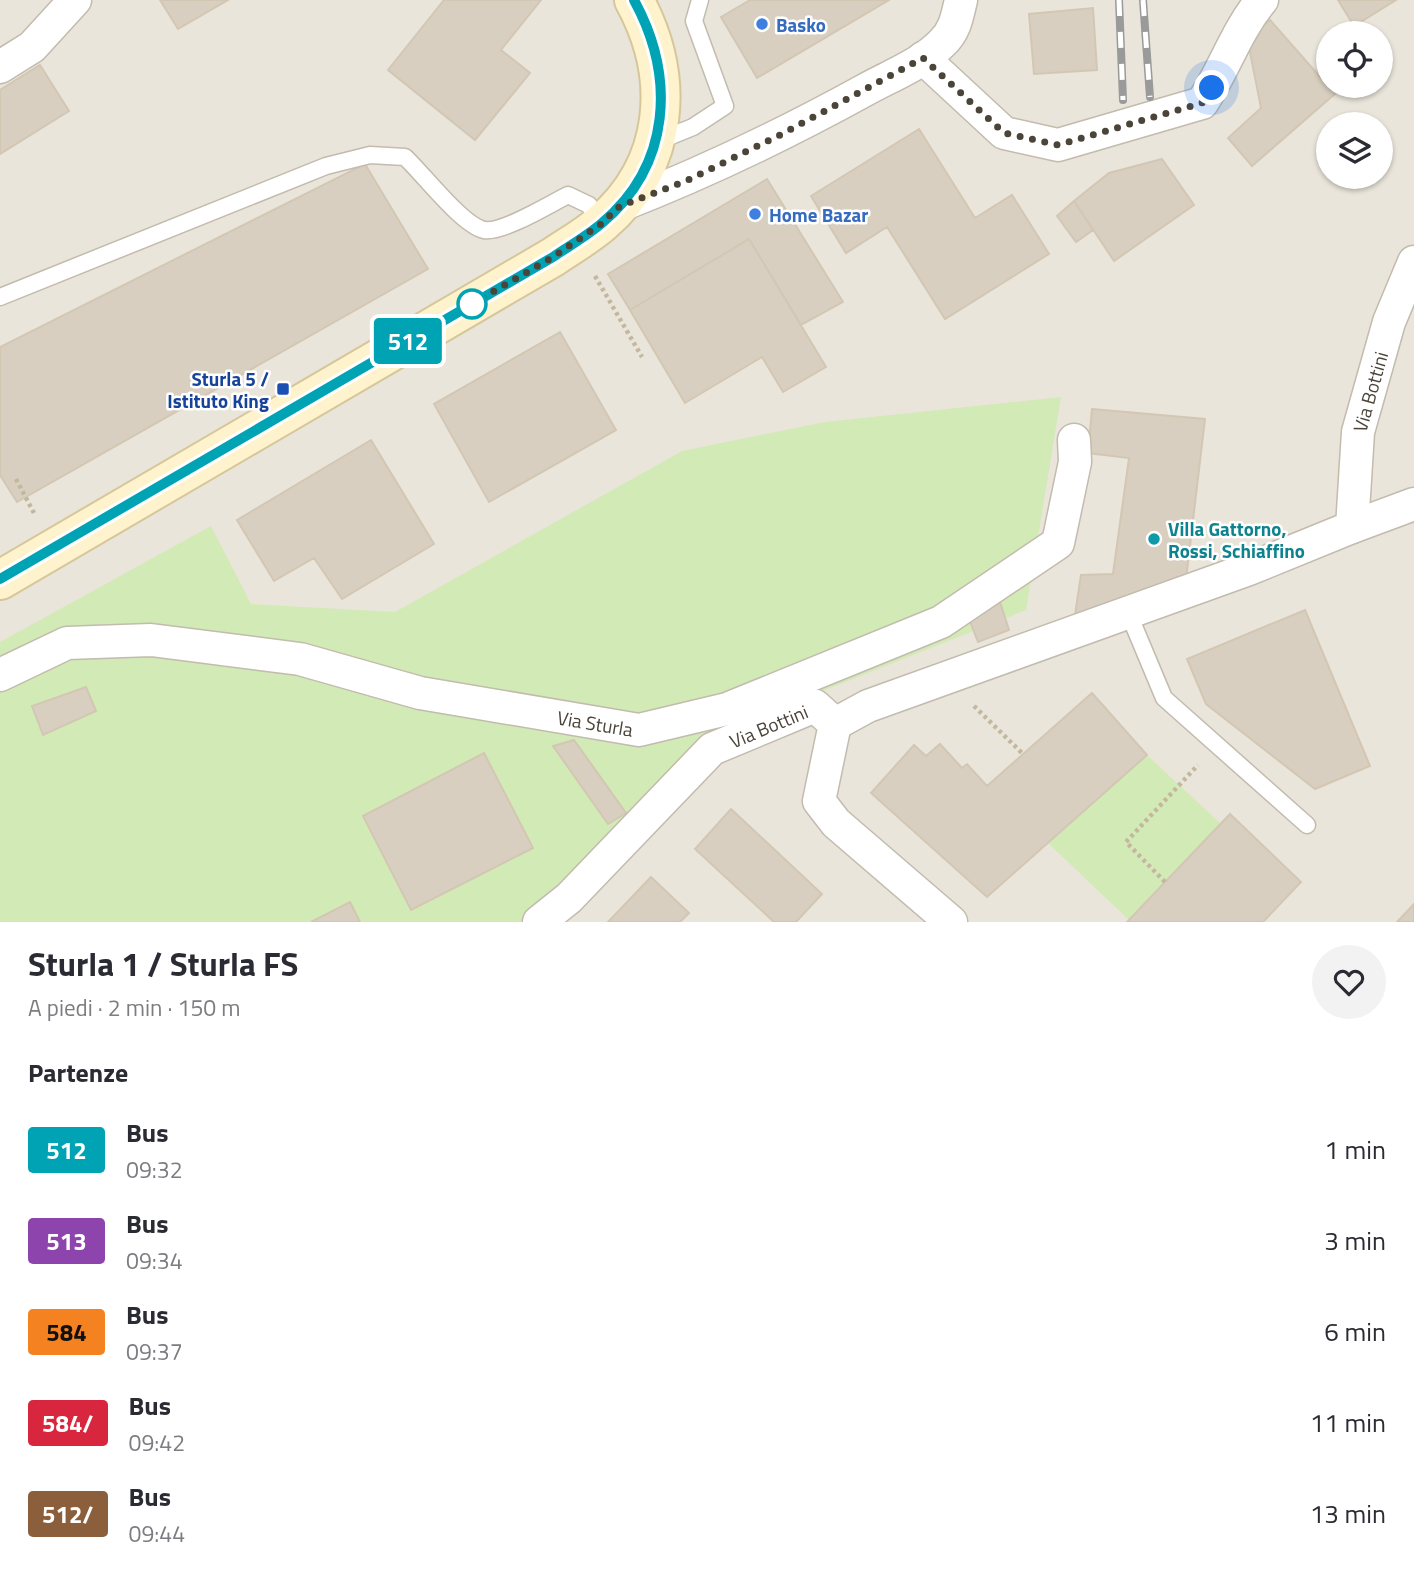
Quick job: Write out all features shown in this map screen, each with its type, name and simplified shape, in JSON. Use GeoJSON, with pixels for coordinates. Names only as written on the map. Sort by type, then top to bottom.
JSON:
{"type":"FeatureCollection","features":[{"type":"Feature","properties":{"kind":"main road"},"geometry":{"type":"LineString","coordinates":[[0,580],[553,257],[610,215],[650,162],[661,115],[659,83],[644,19],[634,0]]}},
{"type":"Feature","properties":{"kind":"street"},"geometry":{"type":"LineString","coordinates":[[0,67],[32,47],[75,0]]}},
{"type":"Feature","properties":{"kind":"street"},"geometry":{"type":"LineString","coordinates":[[610,215],[782,134],[923,58],[942,43],[955,25],[961,0]]}},
{"type":"Feature","properties":{"kind":"street"},"geometry":{"type":"LineString","coordinates":[[923,58],[1004,133],[1058,145],[1202,103],[1222,73],[1245,20],[1262,0]]}},
{"type":"Feature","properties":{"kind":"street","name":"Via Bottini"},"geometry":{"type":"LineString","coordinates":[[1352,527],[1358,432],[1389,322],[1414,262]]}},
{"type":"Feature","properties":{"kind":"street","name":"Via Sturla"},"geometry":{"type":"LineString","coordinates":[[0,675],[67,643],[151,640],[300,659],[420,693],[639,730],[727,709],[941,622],[1058,543],[1075,462],[1074,440]]}},
{"type":"Feature","properties":{"kind":"street","name":"Via Bottini"},"geometry":{"type":"LineString","coordinates":[[539,922],[569,898],[712,749],[816,706],[835,724],[868,706],[1250,569],[1414,504]]}},
{"type":"Feature","properties":{"kind":"street"},"geometry":{"type":"LineString","coordinates":[[835,724],[819,800],[836,823],[951,922]]}},
{"type":"Feature","properties":{"kind":"lane"},"geometry":{"type":"LineString","coordinates":[[656,142],[692,127],[725,106],[694,21],[700,0]]}},
{"type":"Feature","properties":{"kind":"lane"},"geometry":{"type":"LineString","coordinates":[[0,297],[326,166],[370,155],[405,157],[466,223],[486,231],[516,221],[568,195],[610,215]]}},
{"type":"Feature","properties":{"kind":"lane"},"geometry":{"type":"LineString","coordinates":[[1128,612],[1164,698],[1307,825]]}},
{"type":"Feature","properties":{"kind":"path"},"geometry":{"type":"LineString","coordinates":[[592,272],[642,356]]}},
{"type":"Feature","properties":{"kind":"path"},"geometry":{"type":"LineString","coordinates":[[16,479],[37,520]]}},
{"type":"Feature","properties":{"kind":"path"},"geometry":{"type":"LineString","coordinates":[[946,678],[1023,754]]}},
{"type":"Feature","properties":{"kind":"path"},"geometry":{"type":"LineString","coordinates":[[1165,882],[1126,842],[1217,745]]}},
{"type":"Feature","properties":{"kind":"shaded area"},"geometry":{"type":"Polygon","coordinates":[[[0,0],[1414,0],[1414,922],[0,922],[0,0]]]}},
{"type":"Feature","properties":{"kind":"green space"},"geometry":{"type":"Polygon","coordinates":[[[1061,397],[1026,610],[700,740],[567,885],[521,922],[0,922],[0,642],[211,526],[251,604],[395,612],[682,451],[825,422],[1061,397]]]}},
{"type":"Feature","properties":{"kind":"green space"},"geometry":{"type":"Polygon","coordinates":[[[1147,755],[1221,824],[1129,920],[1048,843],[1147,755]]]}},
{"type":"Feature","properties":{"kind":"building"},"geometry":{"type":"Polygon","coordinates":[[[160,0],[228,0],[178,29],[160,0]]]}},
{"type":"Feature","properties":{"kind":"building"},"geometry":{"type":"Polygon","coordinates":[[[444,0],[541,0],[501,50],[530,73],[475,140],[388,70],[444,0]]]}},
{"type":"Feature","properties":{"kind":"building"},"geometry":{"type":"Polygon","coordinates":[[[750,0],[889,0],[757,78],[721,17],[750,0]]]}},
{"type":"Feature","properties":{"kind":"building"},"geometry":{"type":"Polygon","coordinates":[[[1338,0],[1396,0],[1362,21],[1351,21],[1338,0]]]}},
{"type":"Feature","properties":{"kind":"building"},"geometry":{"type":"Polygon","coordinates":[[[1093,8],[1097,70],[1034,74],[1029,14],[1093,8]]]}},
{"type":"Feature","properties":{"kind":"building"},"geometry":{"type":"Polygon","coordinates":[[[1270,20],[1316,72],[1316,98],[1330,98],[1252,166],[1228,138],[1261,108],[1247,37],[1270,20]]]}},
{"type":"Feature","properties":{"kind":"building"},"geometry":{"type":"Polygon","coordinates":[[[40,65],[69,111],[0,154],[0,90],[40,65]]]}},
{"type":"Feature","properties":{"kind":"building"},"geometry":{"type":"Polygon","coordinates":[[[919,129],[975,218],[1012,195],[1049,254],[945,319],[887,227],[846,253],[811,196],[919,129]]]}},
{"type":"Feature","properties":{"kind":"building"},"geometry":{"type":"Polygon","coordinates":[[[1162,159],[1194,205],[1114,261],[1074,201],[1109,173],[1162,159]]]}},
{"type":"Feature","properties":{"kind":"building"},"geometry":{"type":"Polygon","coordinates":[[[365,164],[428,269],[17,502],[0,475],[0,347],[365,164]]]}},
{"type":"Feature","properties":{"kind":"building"},"geometry":{"type":"Polygon","coordinates":[[[767,179],[843,302],[801,325],[749,239],[630,310],[608,274],[767,179]]]}},
{"type":"Feature","properties":{"kind":"building"},"geometry":{"type":"Polygon","coordinates":[[[1074,201],[1093,230],[1076,242],[1057,216],[1074,201]]]}},
{"type":"Feature","properties":{"kind":"building"},"geometry":{"type":"Polygon","coordinates":[[[749,239],[826,367],[783,392],[762,357],[685,403],[630,310],[749,239]]]}},
{"type":"Feature","properties":{"kind":"building"},"geometry":{"type":"Polygon","coordinates":[[[560,332],[616,430],[489,502],[434,404],[560,332]]]}},
{"type":"Feature","properties":{"kind":"building","name":"Villa Gattorno, Rossi, Schiaffino"},"geometry":{"type":"Polygon","coordinates":[[[1092,409],[1205,419],[1185,588],[1075,615],[1081,575],[1113,574],[1129,458],[1088,453],[1092,409]]]}},
{"type":"Feature","properties":{"kind":"building"},"geometry":{"type":"Polygon","coordinates":[[[371,440],[434,544],[342,599],[314,558],[274,581],[237,520],[371,440]]]}},
{"type":"Feature","properties":{"kind":"building"},"geometry":{"type":"Polygon","coordinates":[[[1000,602],[1009,630],[978,642],[968,616],[1000,602]]]}},
{"type":"Feature","properties":{"kind":"building"},"geometry":{"type":"Polygon","coordinates":[[[1305,610],[1370,766],[1315,789],[1206,704],[1187,659],[1305,610]]]}},
{"type":"Feature","properties":{"kind":"building"},"geometry":{"type":"Polygon","coordinates":[[[86,687],[96,711],[43,735],[32,706],[86,687]]]}},
{"type":"Feature","properties":{"kind":"building"},"geometry":{"type":"Polygon","coordinates":[[[1092,693],[1147,755],[987,897],[871,793],[914,745],[926,756],[940,744],[962,768],[967,764],[987,786],[1092,693]]]}},
{"type":"Feature","properties":{"kind":"building"},"geometry":{"type":"Polygon","coordinates":[[[574,740],[626,813],[608,824],[553,746],[574,740]]]}},
{"type":"Feature","properties":{"kind":"building"},"geometry":{"type":"Polygon","coordinates":[[[484,753],[533,848],[411,910],[363,816],[484,753]]]}},
{"type":"Feature","properties":{"kind":"building"},"geometry":{"type":"Polygon","coordinates":[[[731,809],[822,894],[796,922],[774,922],[695,849],[731,809]]]}},
{"type":"Feature","properties":{"kind":"building"},"geometry":{"type":"Polygon","coordinates":[[[1230,814],[1301,882],[1263,922],[1127,922],[1230,814]]]}},
{"type":"Feature","properties":{"kind":"building"},"geometry":{"type":"Polygon","coordinates":[[[651,877],[689,913],[680,922],[608,922],[651,877]]]}},
{"type":"Feature","properties":{"kind":"building"},"geometry":{"type":"Polygon","coordinates":[[[350,902],[360,922],[311,922],[350,902]]]}},
{"type":"Feature","properties":{"kind":"building"},"geometry":{"type":"Polygon","coordinates":[[[1414,904],[1414,922],[1397,922],[1414,904]]]}},
{"type":"Feature","properties":{"kind":"railway"},"geometry":{"type":"LineString","coordinates":[[1119,0],[1123,100]]}},
{"type":"Feature","properties":{"kind":"railway"},"geometry":{"type":"LineString","coordinates":[[1143,0],[1150,97]]}},
{"type":"Feature","properties":{"kind":"bus line","name":"512"},"geometry":{"type":"LineString","coordinates":[[0,579],[553,257],[601,224],[620,206],[650,162],[661,115],[654,50],[644,19],[634,0]]}},
{"type":"Feature","properties":{"kind":"place","name":"Basko"},"geometry":{"type":"Point","coordinates":[762,24]}},
{"type":"Feature","properties":{"kind":"place","name":"Home Bazar"},"geometry":{"type":"Point","coordinates":[755,214]}},
{"type":"Feature","properties":{"kind":"place","name":"Sturla 5 / Istituto King"},"geometry":{"type":"Point","coordinates":[283,389]}},
{"type":"Feature","properties":{"kind":"place","name":"Villa Gattorno, Rossi, Schiaffino"},"geometry":{"type":"Point","coordinates":[1154,539]}},
{"type":"Feature","properties":{"kind":"route"},"geometry":{"type":"LineString","coordinates":[[472,304],[553,257],[601,224],[620,206],[686,181],[806,123],[923,58],[1004,133],[1058,145],[1202,103],[1212,88]]}}]}
